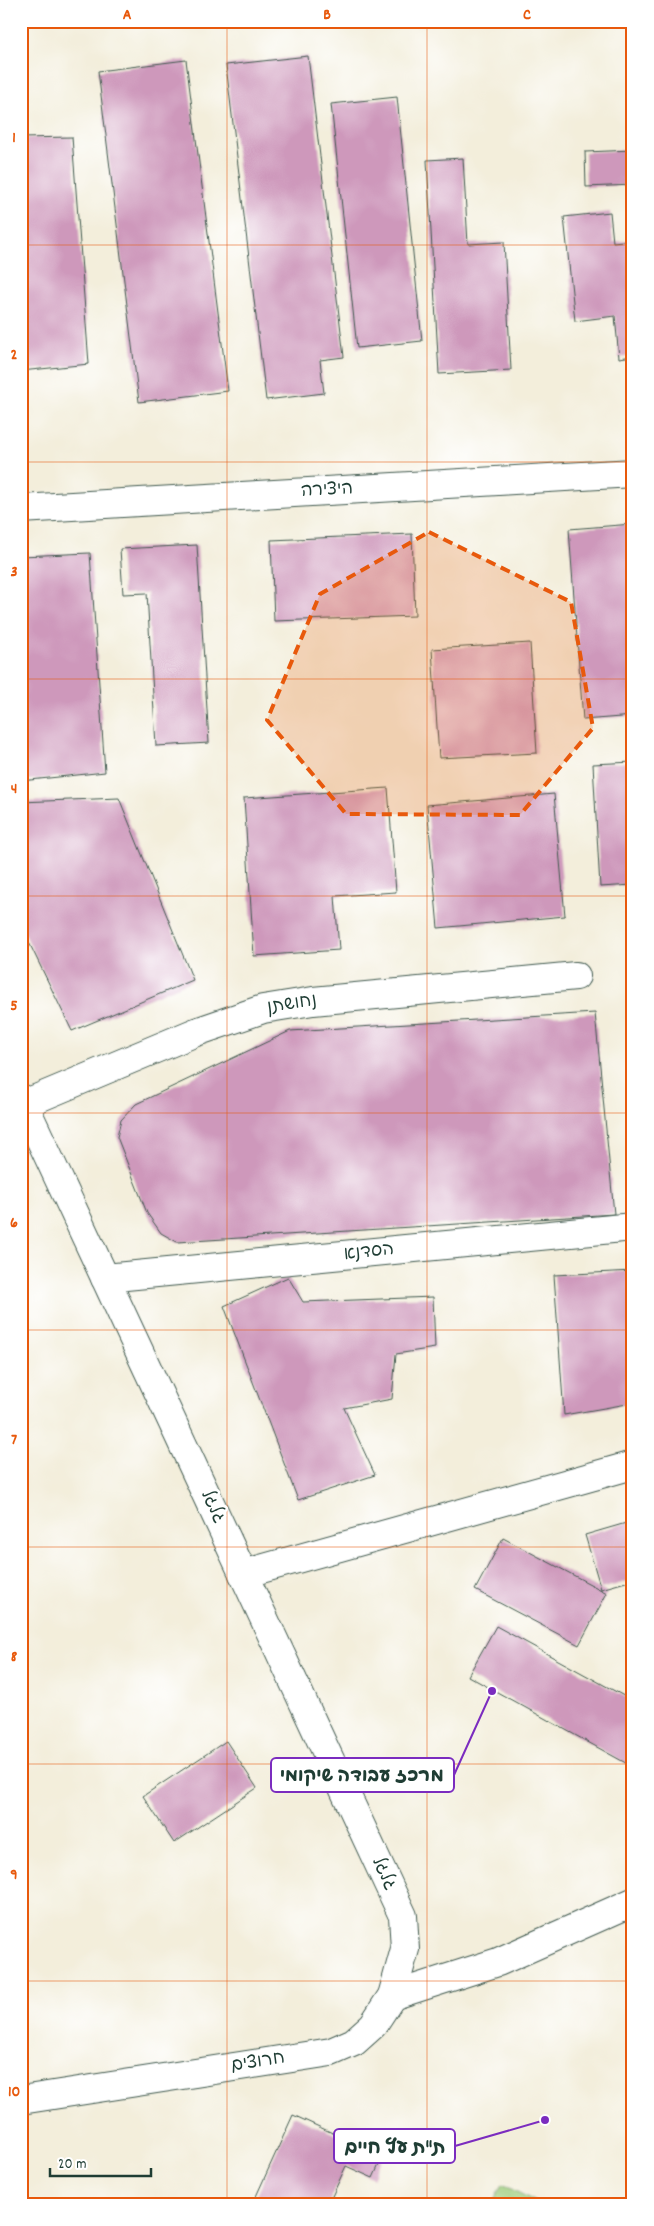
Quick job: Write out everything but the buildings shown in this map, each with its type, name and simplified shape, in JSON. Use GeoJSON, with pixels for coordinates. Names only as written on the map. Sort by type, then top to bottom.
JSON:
{"type":"FeatureCollection","features":[{"type":"Feature","properties":{"kind":"street","name":"היצירה"},"geometry":{"type":"LineString","coordinates":[[21,509],[633,472]]}},
{"type":"Feature","properties":{"kind":"street","name":"נחושתן"},"geometry":{"type":"LineString","coordinates":[[23,1101],[196,1032],[263,1009],[313,1001],[576,976]]}},
{"type":"Feature","properties":{"kind":"street","name":"גלגל"},"geometry":{"type":"LineString","coordinates":[[23,1101],[403,1916]]}},
{"type":"Feature","properties":{"kind":"street","name":"הסדנא"},"geometry":{"type":"LineString","coordinates":[[105,1278],[633,1227]]}},
{"type":"Feature","properties":{"kind":"street"},"geometry":{"type":"LineString","coordinates":[[243,1574],[633,1465]]}},
{"type":"Feature","properties":{"kind":"street"},"geometry":{"type":"LineString","coordinates":[[392,1996],[498,1962],[633,1902]]}},
{"type":"Feature","properties":{"kind":"street","name":"חרוצים"},"geometry":{"type":"LineString","coordinates":[[21,2100],[331,2052],[354,2042],[373,2024],[392,1996],[405,1949],[403,1916]]}},
{"type":"Feature","properties":{"kind":"highlighted area"},"geometry":{"type":"Polygon","coordinates":[[[429,532],[571,602],[593,728],[520,815],[346,814],[267,720],[320,594],[429,532]]]}},
{"type":"Feature","properties":{"kind":"green space"},"geometry":{"type":"Polygon","coordinates":[[[502,2184],[542,2205],[492,2205],[502,2184]]]}},
{"type":"Feature","properties":{"kind":"place","name":"מרכז עבודה שיקומי"},"geometry":{"type":"Point","coordinates":[492,1691]}},
{"type":"Feature","properties":{"kind":"place","name":"ת\"ת עץ חיים"},"geometry":{"type":"Point","coordinates":[545,2120]}}]}
